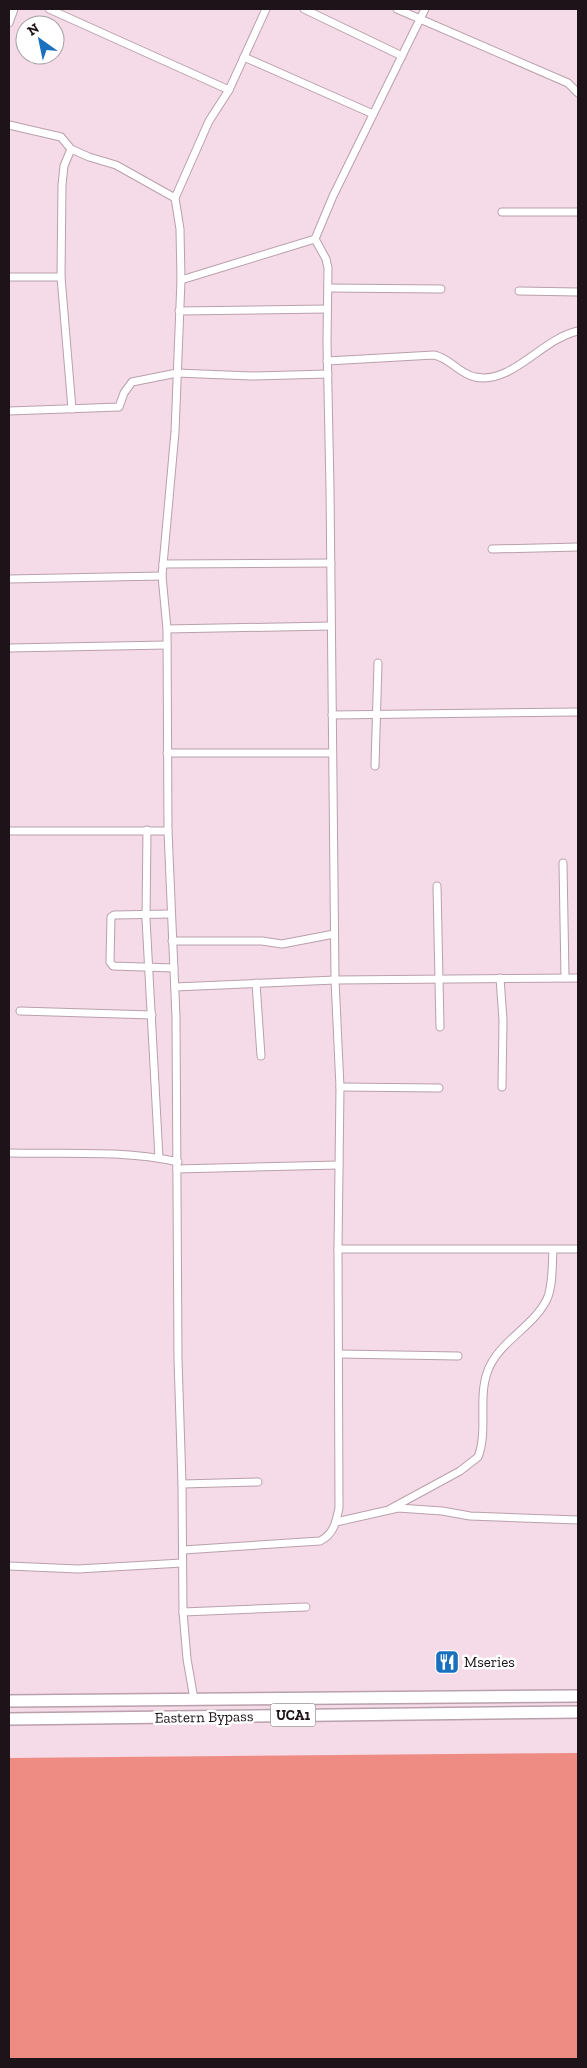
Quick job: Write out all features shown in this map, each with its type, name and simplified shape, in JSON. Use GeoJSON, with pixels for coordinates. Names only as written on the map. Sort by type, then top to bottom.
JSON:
{"type":"FeatureCollection","features":[{"type":"Feature","properties":{"kind":"main road","name":"Eastern Bypass"},"geometry":{"type":"LineString","coordinates":[[9,1701],[578,1696]]}},
{"type":"Feature","properties":{"kind":"main road","name":"Eastern Bypass"},"geometry":{"type":"LineString","coordinates":[[9,1720],[578,1712]]}},
{"type":"Feature","properties":{"kind":"street"},"geometry":{"type":"LineString","coordinates":[[9,23],[14,9]]}},
{"type":"Feature","properties":{"kind":"street"},"geometry":{"type":"LineString","coordinates":[[49,9],[229,90]]}},
{"type":"Feature","properties":{"kind":"street"},"geometry":{"type":"LineString","coordinates":[[194,1699],[187,1659],[183,1612],[182,1484],[178,1359],[175,987],[168,830],[167,629],[162,576],[176,432],[181,280],[180,229],[175,198],[209,122],[229,90],[266,9]]}},
{"type":"Feature","properties":{"kind":"street"},"geometry":{"type":"LineString","coordinates":[[304,9],[402,56]]}},
{"type":"Feature","properties":{"kind":"street"},"geometry":{"type":"LineString","coordinates":[[397,9],[568,83],[578,93]]}},
{"type":"Feature","properties":{"kind":"street"},"geometry":{"type":"LineString","coordinates":[[183,1550],[320,1540],[330,1536],[339,1508],[338,1249],[340,1087],[334,980],[331,563],[327,361],[328,268],[326,259],[316,239],[334,196],[425,9]]}},
{"type":"Feature","properties":{"kind":"street"},"geometry":{"type":"LineString","coordinates":[[244,58],[373,114]]}},
{"type":"Feature","properties":{"kind":"street"},"geometry":{"type":"LineString","coordinates":[[9,125],[61,137],[71,148],[90,157],[116,165],[175,198]]}},
{"type":"Feature","properties":{"kind":"street"},"geometry":{"type":"LineString","coordinates":[[71,148],[64,166],[62,185],[61,277],[72,409]]}},
{"type":"Feature","properties":{"kind":"street"},"geometry":{"type":"LineString","coordinates":[[502,212],[578,212]]}},
{"type":"Feature","properties":{"kind":"street"},"geometry":{"type":"LineString","coordinates":[[181,280],[316,239]]}},
{"type":"Feature","properties":{"kind":"street"},"geometry":{"type":"LineString","coordinates":[[9,277],[61,277]]}},
{"type":"Feature","properties":{"kind":"street"},"geometry":{"type":"LineString","coordinates":[[328,288],[441,289]]}},
{"type":"Feature","properties":{"kind":"street"},"geometry":{"type":"LineString","coordinates":[[519,291],[578,292]]}},
{"type":"Feature","properties":{"kind":"street"},"geometry":{"type":"LineString","coordinates":[[179,311],[327,308]]}},
{"type":"Feature","properties":{"kind":"street"},"geometry":{"type":"LineString","coordinates":[[327,361],[434,356],[444,358],[469,376],[482,378],[500,376],[512,370],[556,338],[578,331]]}},
{"type":"Feature","properties":{"kind":"street"},"geometry":{"type":"LineString","coordinates":[[9,411],[119,407],[124,393],[132,382],[177,373],[251,376],[328,374]]}},
{"type":"Feature","properties":{"kind":"street"},"geometry":{"type":"LineString","coordinates":[[492,549],[578,547]]}},
{"type":"Feature","properties":{"kind":"street"},"geometry":{"type":"LineString","coordinates":[[163,564],[331,563]]}},
{"type":"Feature","properties":{"kind":"street"},"geometry":{"type":"LineString","coordinates":[[9,579],[162,576]]}},
{"type":"Feature","properties":{"kind":"street"},"geometry":{"type":"LineString","coordinates":[[167,629],[331,626]]}},
{"type":"Feature","properties":{"kind":"street"},"geometry":{"type":"LineString","coordinates":[[9,648],[167,645]]}},
{"type":"Feature","properties":{"kind":"street"},"geometry":{"type":"LineString","coordinates":[[375,766],[378,663]]}},
{"type":"Feature","properties":{"kind":"street"},"geometry":{"type":"LineString","coordinates":[[332,714],[578,712]]}},
{"type":"Feature","properties":{"kind":"street"},"geometry":{"type":"LineString","coordinates":[[168,753],[332,754]]}},
{"type":"Feature","properties":{"kind":"street"},"geometry":{"type":"LineString","coordinates":[[147,830],[146,914],[159,1158]]}},
{"type":"Feature","properties":{"kind":"street"},"geometry":{"type":"LineString","coordinates":[[9,831],[168,830]]}},
{"type":"Feature","properties":{"kind":"street"},"geometry":{"type":"LineString","coordinates":[[563,863],[565,978]]}},
{"type":"Feature","properties":{"kind":"street"},"geometry":{"type":"LineString","coordinates":[[437,886],[440,1027]]}},
{"type":"Feature","properties":{"kind":"street"},"geometry":{"type":"LineString","coordinates":[[171,914],[114,915],[111,917],[110,962],[113,966],[174,968]]}},
{"type":"Feature","properties":{"kind":"street"},"geometry":{"type":"LineString","coordinates":[[172,941],[262,941],[282,944],[334,934]]}},
{"type":"Feature","properties":{"kind":"street"},"geometry":{"type":"LineString","coordinates":[[500,978],[503,1020],[502,1087]]}},
{"type":"Feature","properties":{"kind":"street"},"geometry":{"type":"LineString","coordinates":[[175,987],[334,980],[578,978]]}},
{"type":"Feature","properties":{"kind":"street"},"geometry":{"type":"LineString","coordinates":[[256,984],[261,1056]]}},
{"type":"Feature","properties":{"kind":"street"},"geometry":{"type":"LineString","coordinates":[[20,1011],[152,1016]]}},
{"type":"Feature","properties":{"kind":"street"},"geometry":{"type":"LineString","coordinates":[[340,1087],[439,1088]]}},
{"type":"Feature","properties":{"kind":"street"},"geometry":{"type":"LineString","coordinates":[[11,1153],[113,1154],[159,1158],[177,1165],[339,1165]]}},
{"type":"Feature","properties":{"kind":"street"},"geometry":{"type":"LineString","coordinates":[[338,1249],[578,1250]]}},
{"type":"Feature","properties":{"kind":"street"},"geometry":{"type":"LineString","coordinates":[[390,1509],[460,1471],[478,1456],[482,1436],[484,1381],[487,1371],[507,1343],[536,1314],[546,1300],[553,1250]]}},
{"type":"Feature","properties":{"kind":"street"},"geometry":{"type":"LineString","coordinates":[[339,1354],[458,1356]]}},
{"type":"Feature","properties":{"kind":"street"},"geometry":{"type":"LineString","coordinates":[[182,1484],[258,1482]]}},
{"type":"Feature","properties":{"kind":"street"},"geometry":{"type":"LineString","coordinates":[[336,1522],[390,1509],[416,1509],[470,1516],[578,1520]]}},
{"type":"Feature","properties":{"kind":"street"},"geometry":{"type":"LineString","coordinates":[[9,1566],[108,1569],[182,1563]]}},
{"type":"Feature","properties":{"kind":"street"},"geometry":{"type":"LineString","coordinates":[[183,1612],[306,1607]]}},
{"type":"Feature","properties":{"kind":"shaded area"},"geometry":{"type":"Polygon","coordinates":[[[578,1753],[578,2059],[9,2059],[9,1758],[578,1753]]]}},
{"type":"Feature","properties":{"kind":"place","name":"Mseries"},"geometry":{"type":"Point","coordinates":[447,1662]}}]}
